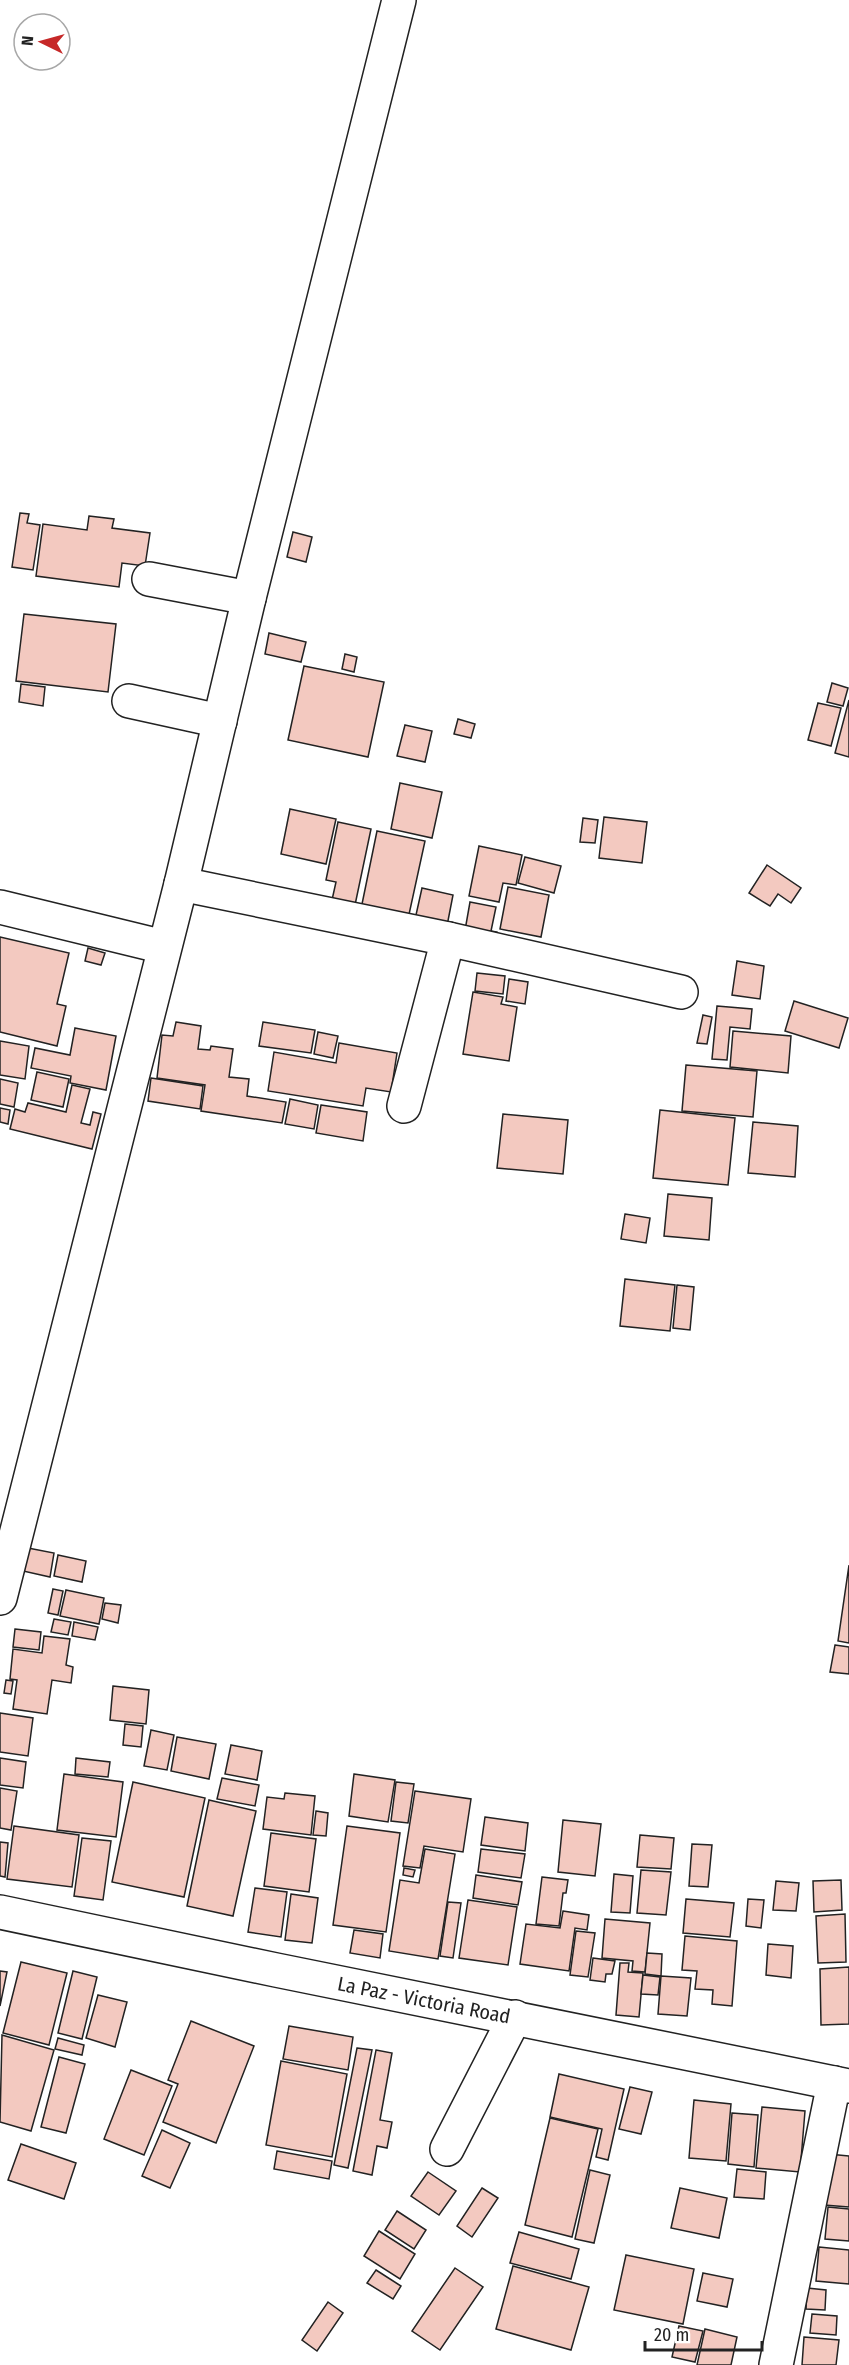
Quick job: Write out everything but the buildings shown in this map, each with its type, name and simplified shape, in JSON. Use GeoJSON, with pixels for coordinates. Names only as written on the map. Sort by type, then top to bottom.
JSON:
{"type":"FeatureCollection","features":[{"type":"Feature","properties":{"kind":"street"},"geometry":{"type":"LineString","coordinates":[[0,1598],[181,884],[249,598],[399,0]]}},
{"type":"Feature","properties":{"kind":"street"},"geometry":{"type":"LineString","coordinates":[[148,579],[249,598]]}},
{"type":"Feature","properties":{"kind":"street"},"geometry":{"type":"LineString","coordinates":[[129,701],[220,721]]}},
{"type":"Feature","properties":{"kind":"street"},"geometry":{"type":"LineString","coordinates":[[181,884],[448,939],[681,992]]}},
{"type":"Feature","properties":{"kind":"street"},"geometry":{"type":"LineString","coordinates":[[0,907],[164,947]]}},
{"type":"Feature","properties":{"kind":"street"},"geometry":{"type":"LineString","coordinates":[[404,1106],[448,939]]}},
{"type":"Feature","properties":{"kind":"street","name":"La Paz - Victoria Road"},"geometry":{"type":"LineString","coordinates":[[0,1912],[842,2085]]}},
{"type":"Feature","properties":{"kind":"street"},"geometry":{"type":"LineString","coordinates":[[447,2149],[515,2018]]}},
{"type":"Feature","properties":{"kind":"street"},"geometry":{"type":"LineString","coordinates":[[776,2365],[842,2085]]}}]}
